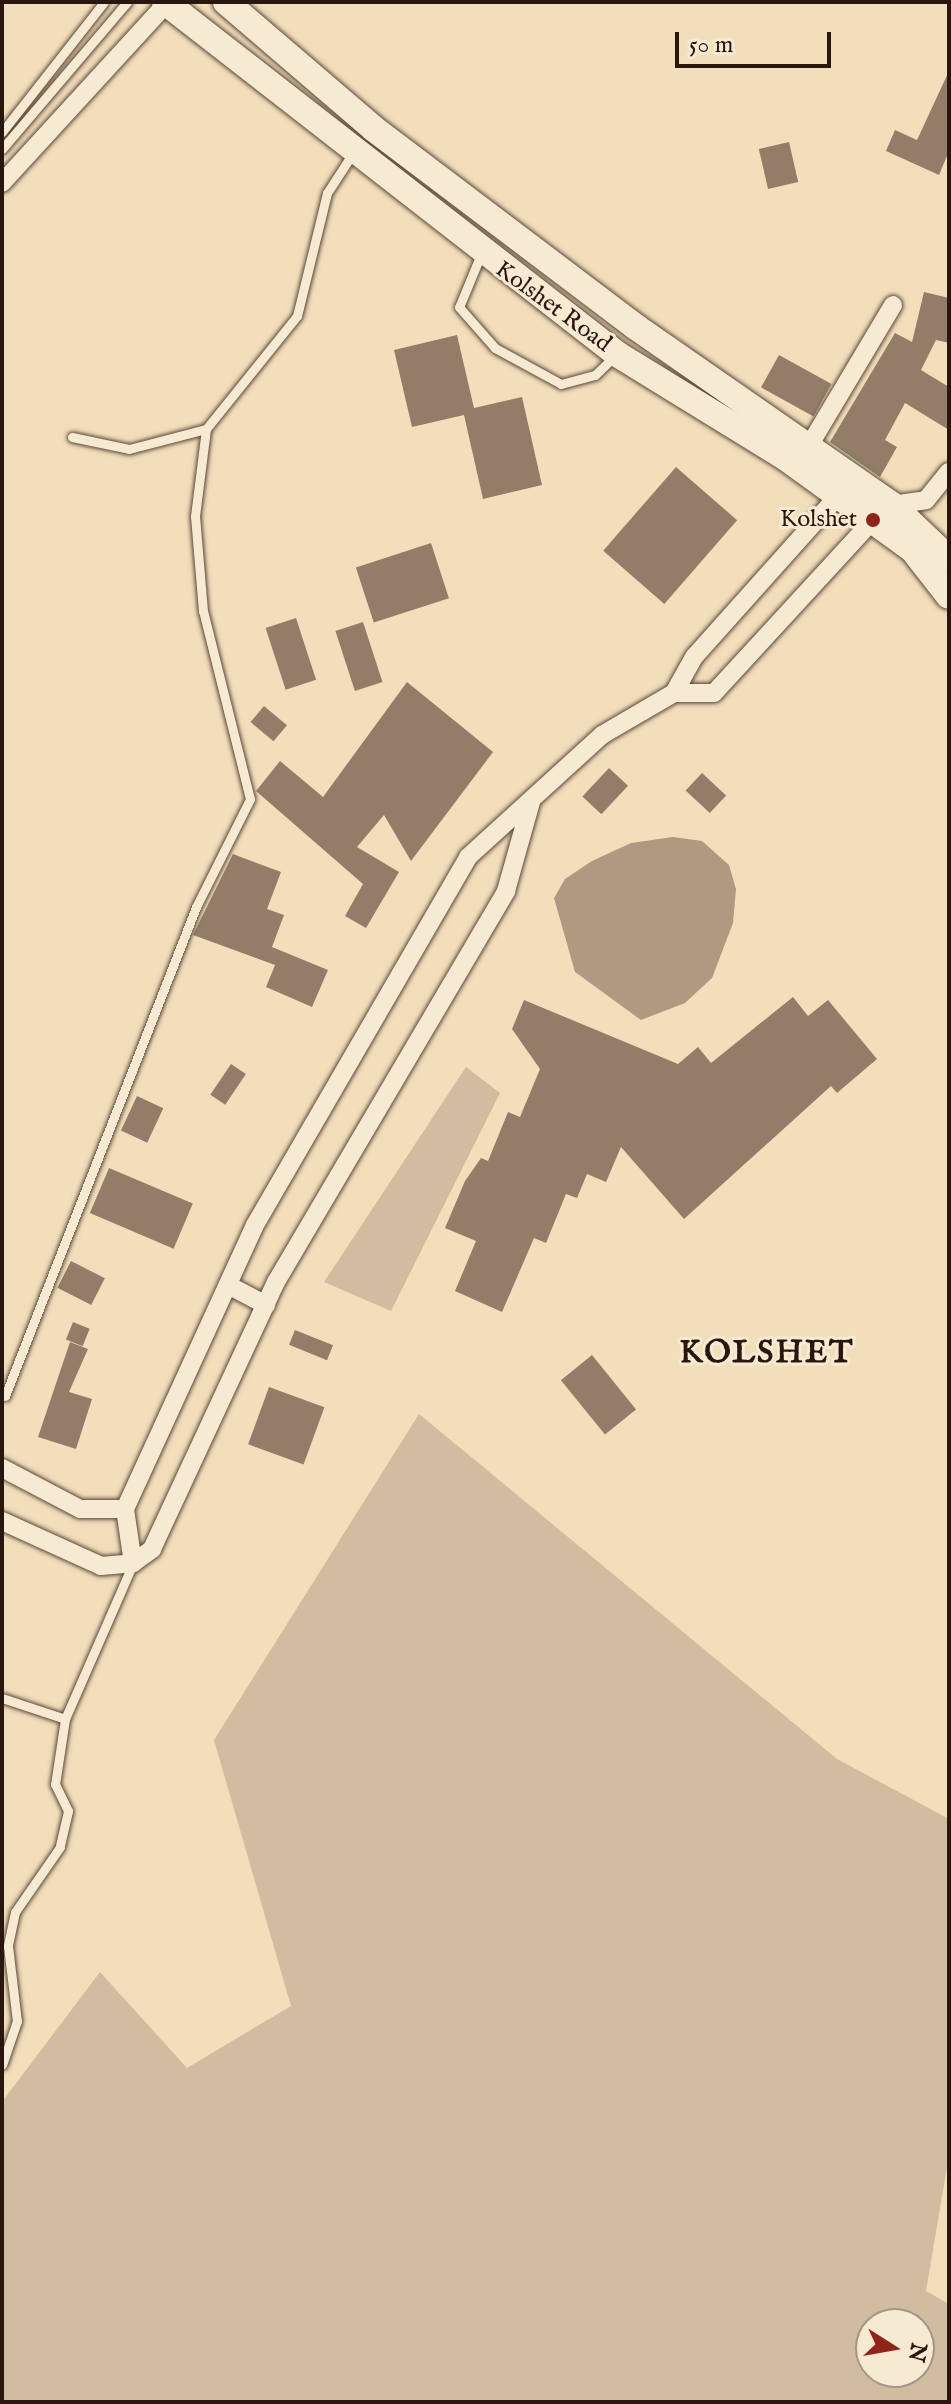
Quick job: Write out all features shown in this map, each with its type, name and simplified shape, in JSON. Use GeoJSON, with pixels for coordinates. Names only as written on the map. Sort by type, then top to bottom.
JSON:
{"type":"FeatureCollection","features":[{"type":"Feature","properties":{"kind":"street","name":"Kolshet Road"},"geometry":{"type":"LineString","coordinates":[[226,2],[374,129],[636,327],[809,446],[883,513],[949,559]]}},
{"type":"Feature","properties":{"kind":"street","name":"Kolshet Road"},"geometry":{"type":"LineString","coordinates":[[167,3],[481,254],[617,354],[786,458],[836,498],[883,513],[949,596]]}},
{"type":"Feature","properties":{"kind":"street"},"geometry":{"type":"LineString","coordinates":[[2,183],[167,3]]}},
{"type":"Feature","properties":{"kind":"street"},"geometry":{"type":"LineString","coordinates":[[809,446],[893,305]]}},
{"type":"Feature","properties":{"kind":"street"},"geometry":{"type":"LineString","coordinates":[[617,354],[636,327]]}},
{"type":"Feature","properties":{"kind":"street"},"geometry":{"type":"LineString","coordinates":[[133,1563],[125,1509],[228,1285],[468,857],[602,735],[674,693],[714,693],[883,513],[926,500],[949,472]]}},
{"type":"Feature","properties":{"kind":"street"},"geometry":{"type":"LineString","coordinates":[[674,693],[694,657],[836,498]]}},
{"type":"Feature","properties":{"kind":"street"},"geometry":{"type":"LineString","coordinates":[[2,1521],[71,1558],[101,1566],[133,1563],[152,1549],[177,1506],[266,1305],[506,891],[531,802]]}},
{"type":"Feature","properties":{"kind":"street"},"geometry":{"type":"LineString","coordinates":[[228,1285],[266,1305]]}},
{"type":"Feature","properties":{"kind":"street"},"geometry":{"type":"LineString","coordinates":[[2,1468],[80,1509],[125,1509]]}},
{"type":"Feature","properties":{"kind":"lane"},"geometry":{"type":"LineString","coordinates":[[2,132],[104,2]]}},
{"type":"Feature","properties":{"kind":"lane"},"geometry":{"type":"LineString","coordinates":[[2,149],[127,2]]}},
{"type":"Feature","properties":{"kind":"lane"},"geometry":{"type":"LineString","coordinates":[[51,68],[64,78]]}},
{"type":"Feature","properties":{"kind":"lane"},"geometry":{"type":"LineString","coordinates":[[5,1396],[196,907],[250,799],[203,611],[195,516],[206,429],[297,316],[327,193],[354,152],[374,129]]}},
{"type":"Feature","properties":{"kind":"lane"},"geometry":{"type":"LineString","coordinates":[[481,254],[459,307],[502,353],[571,384],[595,375],[617,354]]}},
{"type":"Feature","properties":{"kind":"lane"},"geometry":{"type":"LineString","coordinates":[[72,437],[129,449],[206,429]]}},
{"type":"Feature","properties":{"kind":"lane"},"geometry":{"type":"LineString","coordinates":[[2,2065],[17,2021],[8,1946],[15,1912],[66,1829],[68,1811],[55,1784],[65,1719],[133,1563]]}},
{"type":"Feature","properties":{"kind":"lane"},"geometry":{"type":"LineString","coordinates":[[2,1698],[65,1719]]}},
{"type":"Feature","properties":{"kind":"shaded area"},"geometry":{"type":"Polygon","coordinates":[[[673,837],[702,841],[729,865],[736,889],[733,923],[712,978],[685,1003],[641,1020],[575,972],[554,898],[565,879],[592,861],[631,843],[673,837]]]}},
{"type":"Feature","properties":{"kind":"shaded area"},"geometry":{"type":"Polygon","coordinates":[[[466,1067],[500,1093],[391,1311],[324,1282],[466,1067]]]}},
{"type":"Feature","properties":{"kind":"shaded area"},"geometry":{"type":"Polygon","coordinates":[[[419,1414],[837,1759],[949,1819],[949,2155],[926,2291],[949,2304],[949,2402],[2,2402],[2,2102],[100,1972],[187,2068],[291,2006],[214,1740],[419,1414]]]}},
{"type":"Feature","properties":{"kind":"building"},"geometry":{"type":"Polygon","coordinates":[[[949,71],[949,151],[939,175],[886,151],[895,130],[917,140],[949,71]]]}},
{"type":"Feature","properties":{"kind":"building"},"geometry":{"type":"Polygon","coordinates":[[[789,142],[798,182],[768,189],[759,149],[789,142]]]}},
{"type":"Feature","properties":{"kind":"building"},"geometry":{"type":"Polygon","coordinates":[[[924,292],[949,298],[949,343],[936,340],[921,370],[949,387],[949,430],[905,403],[885,440],[897,447],[880,477],[830,442],[895,333],[912,342],[924,292]]]}},
{"type":"Feature","properties":{"kind":"building"},"geometry":{"type":"Polygon","coordinates":[[[457,335],[474,408],[522,397],[542,485],[483,499],[464,415],[412,427],[394,350],[457,335]]]}},
{"type":"Feature","properties":{"kind":"building"},"geometry":{"type":"Polygon","coordinates":[[[779,355],[831,384],[814,416],[761,387],[779,355]]]}},
{"type":"Feature","properties":{"kind":"building"},"geometry":{"type":"Polygon","coordinates":[[[676,467],[737,520],[664,604],[603,551],[676,467]]]}},
{"type":"Feature","properties":{"kind":"building"},"geometry":{"type":"Polygon","coordinates":[[[431,543],[449,598],[374,623],[356,567],[431,543]]]}},
{"type":"Feature","properties":{"kind":"building"},"geometry":{"type":"Polygon","coordinates":[[[296,618],[316,680],[286,690],[266,628],[296,618]]]}},
{"type":"Feature","properties":{"kind":"building"},"geometry":{"type":"Polygon","coordinates":[[[363,622],[382,682],[355,691],[335,631],[363,622]]]}},
{"type":"Feature","properties":{"kind":"building"},"geometry":{"type":"Polygon","coordinates":[[[407,682],[493,752],[411,861],[384,815],[357,847],[399,872],[366,928],[345,916],[363,884],[256,791],[280,761],[323,797],[407,682]]]}},
{"type":"Feature","properties":{"kind":"building"},"geometry":{"type":"Polygon","coordinates":[[[264,706],[287,725],[273,741],[251,722],[264,706]]]}},
{"type":"Feature","properties":{"kind":"building"},"geometry":{"type":"Polygon","coordinates":[[[609,768],[628,786],[601,814],[582,797],[609,768]]]}},
{"type":"Feature","properties":{"kind":"building"},"geometry":{"type":"Polygon","coordinates":[[[702,773],[726,796],[710,813],[686,791],[702,773]]]}},
{"type":"Feature","properties":{"kind":"building"},"geometry":{"type":"Polygon","coordinates":[[[233,854],[281,872],[267,909],[284,915],[272,947],[328,970],[312,1007],[266,987],[275,965],[193,935],[233,854]]]}},
{"type":"Feature","properties":{"kind":"building"},"geometry":{"type":"Polygon","coordinates":[[[793,997],[808,1016],[828,1000],[877,1059],[837,1093],[831,1086],[684,1219],[621,1147],[606,1182],[587,1174],[577,1198],[566,1194],[546,1243],[534,1238],[502,1312],[455,1291],[476,1241],[445,1228],[465,1181],[481,1158],[488,1161],[508,1112],[520,1117],[540,1069],[512,1029],[524,1000],[678,1064],[698,1047],[711,1063],[793,997]]]}},
{"type":"Feature","properties":{"kind":"building"},"geometry":{"type":"Polygon","coordinates":[[[231,1064],[246,1074],[225,1105],[210,1095],[231,1064]]]}},
{"type":"Feature","properties":{"kind":"building"},"geometry":{"type":"Polygon","coordinates":[[[137,1096],[163,1108],[147,1143],[121,1130],[137,1096]]]}},
{"type":"Feature","properties":{"kind":"building"},"geometry":{"type":"Polygon","coordinates":[[[109,1168],[193,1204],[174,1249],[90,1213],[109,1168]]]}},
{"type":"Feature","properties":{"kind":"building"},"geometry":{"type":"Polygon","coordinates":[[[71,1261],[105,1278],[91,1305],[57,1288],[71,1261]]]}},
{"type":"Feature","properties":{"kind":"building"},"geometry":{"type":"Polygon","coordinates":[[[73,1322],[90,1329],[83,1346],[66,1340],[73,1322]]]}},
{"type":"Feature","properties":{"kind":"building"},"geometry":{"type":"Polygon","coordinates":[[[295,1330],[333,1345],[327,1360],[289,1345],[295,1330]]]}},
{"type":"Feature","properties":{"kind":"building"},"geometry":{"type":"Polygon","coordinates":[[[70,1342],[88,1349],[69,1392],[92,1399],[76,1449],[38,1437],[70,1342]]]}},
{"type":"Feature","properties":{"kind":"building"},"geometry":{"type":"Polygon","coordinates":[[[592,1355],[636,1409],[605,1435],[561,1380],[592,1355]]]}},
{"type":"Feature","properties":{"kind":"building"},"geometry":{"type":"Polygon","coordinates":[[[269,1387],[324,1407],[304,1465],[248,1444],[269,1387]]]}},
{"type":"Feature","properties":{"kind":"place","name":"Kolshet"},"geometry":{"type":"Point","coordinates":[873,520]}},
{"type":"Feature","properties":{"kind":"district","name":"KOLSHET"},"geometry":{"type":"Point","coordinates":[767,1354]}}]}
